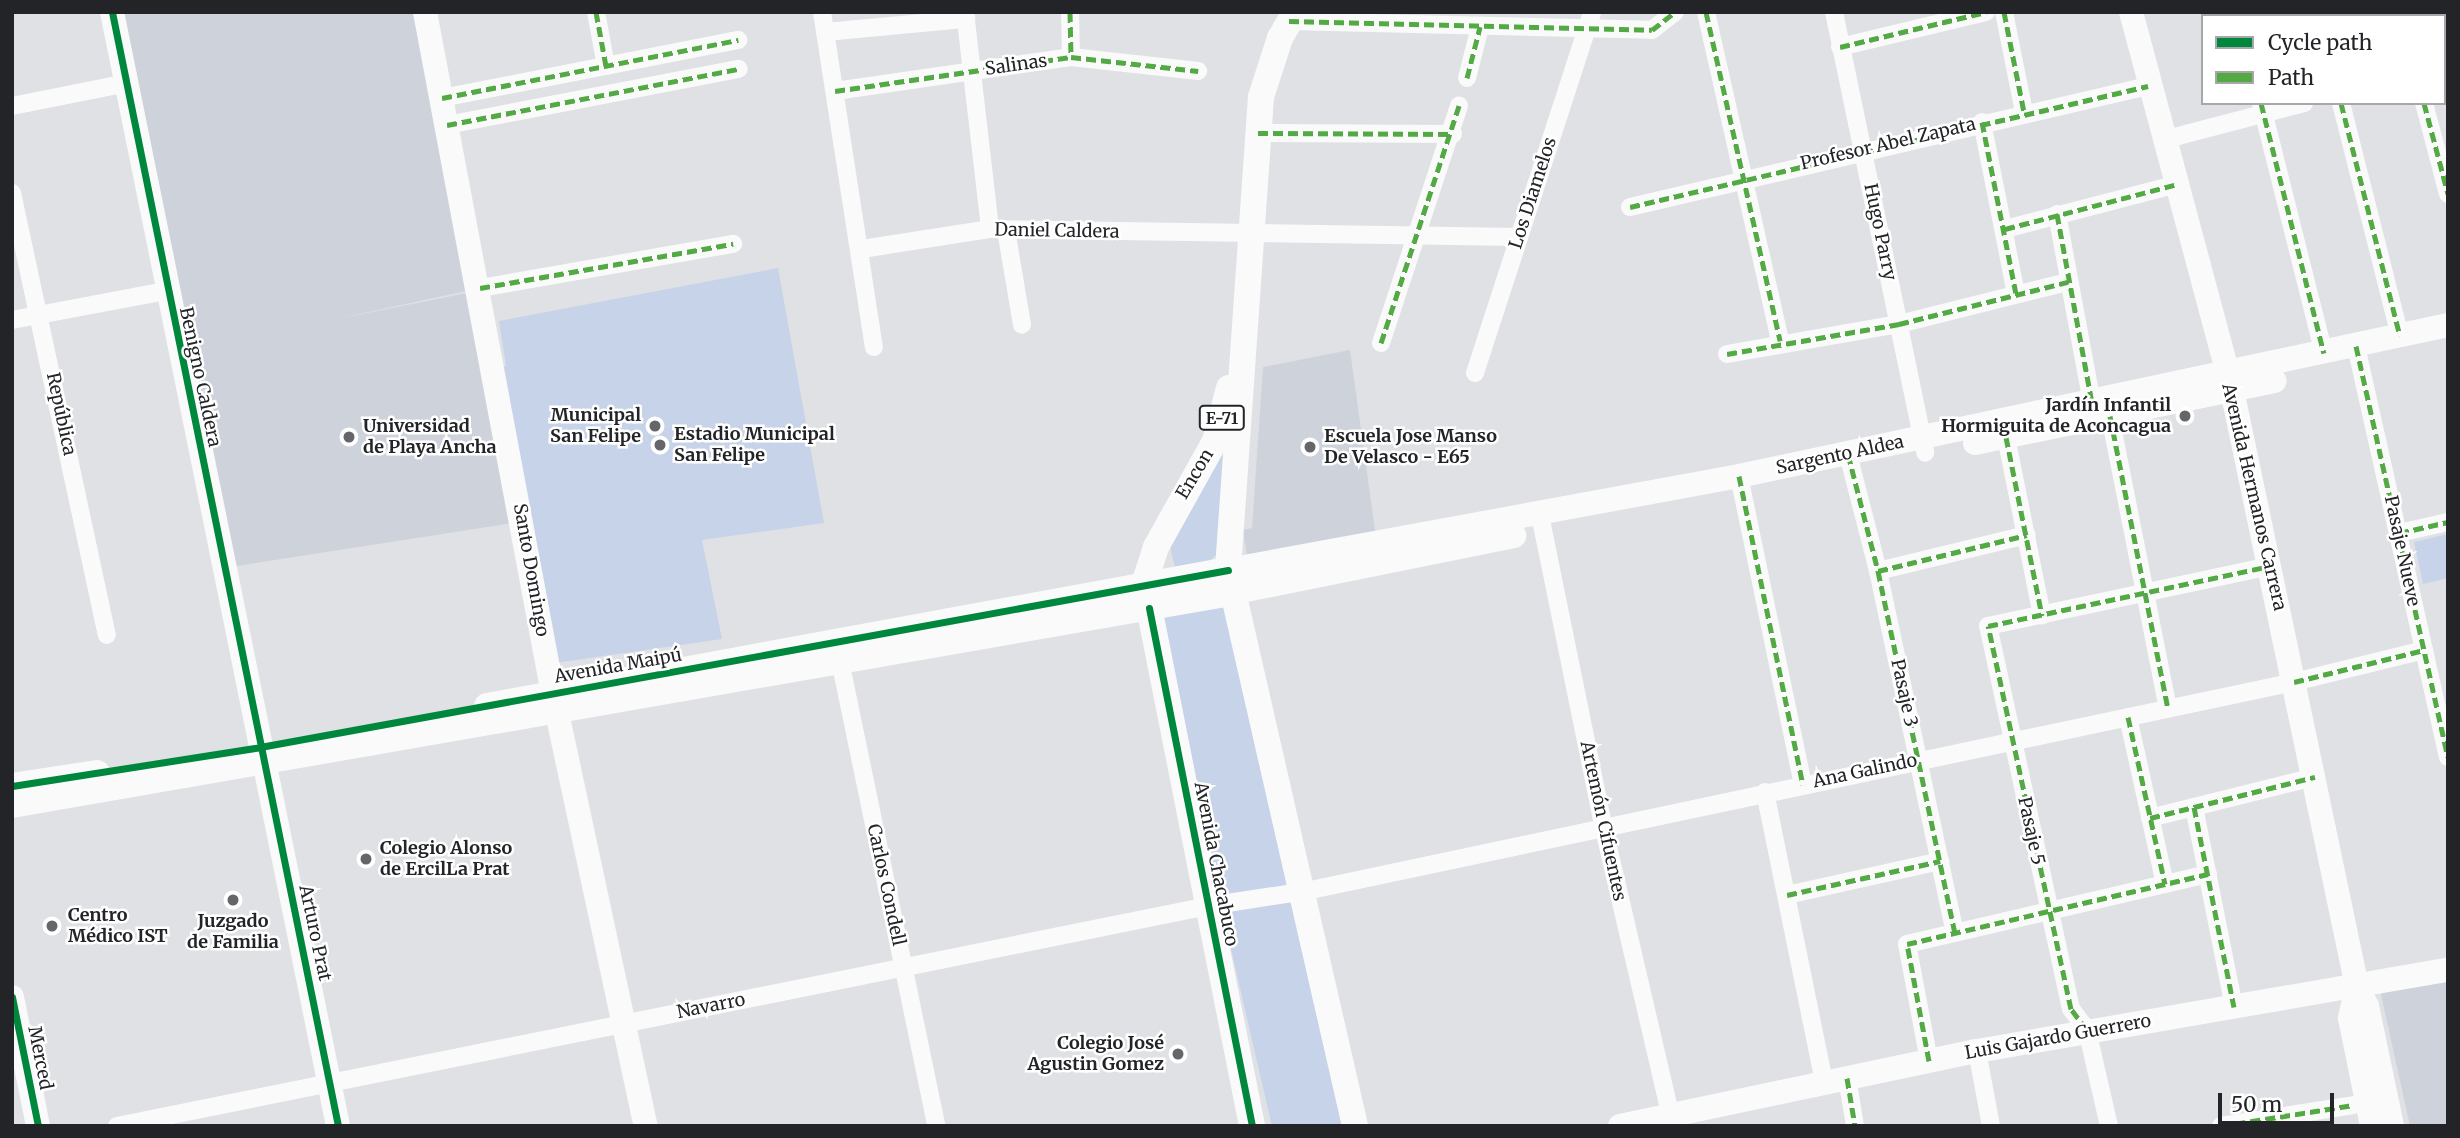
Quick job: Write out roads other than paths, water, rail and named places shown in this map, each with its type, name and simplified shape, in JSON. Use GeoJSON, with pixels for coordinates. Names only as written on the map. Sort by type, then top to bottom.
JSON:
{"type":"FeatureCollection","features":[{"type":"Feature","properties":{"kind":"main road","name":"Encon"},"geometry":{"type":"LineString","coordinates":[[1232,581],[1261,97],[1287,21]]}},
{"type":"Feature","properties":{"kind":"main road","name":"Encon"},"geometry":{"type":"LineString","coordinates":[[1147,596],[1156,547],[1215,441],[1253,236]]}},
{"type":"Feature","properties":{"kind":"main road","name":"Avenida Maipú"},"geometry":{"type":"LineString","coordinates":[[12,805],[262,755],[1232,581]]}},
{"type":"Feature","properties":{"kind":"main road"},"geometry":{"type":"LineString","coordinates":[[1232,581],[1306,891],[1355,1126]]}},
{"type":"Feature","properties":{"kind":"main road","name":"Avenida Chacabuco"},"geometry":{"type":"LineString","coordinates":[[1147,596],[1252,1126]]}},
{"type":"Feature","properties":{"kind":"main road","name":"Avenida Maipú"},"geometry":{"type":"LineString","coordinates":[[12,786],[262,755]]}},
{"type":"Feature","properties":{"kind":"street","name":"Benigno Caldera"},"geometry":{"type":"LineString","coordinates":[[112,12],[166,291],[262,755]]}},
{"type":"Feature","properties":{"kind":"street","name":"Santo Domingo"},"geometry":{"type":"LineString","coordinates":[[425,12],[480,288],[555,703],[646,1126]]}},
{"type":"Feature","properties":{"kind":"street"},"geometry":{"type":"LineString","coordinates":[[596,12],[606,65]]}},
{"type":"Feature","properties":{"kind":"street"},"geometry":{"type":"LineString","coordinates":[[822,12],[862,248],[874,347]]}},
{"type":"Feature","properties":{"kind":"street"},"geometry":{"type":"LineString","coordinates":[[1070,12],[1071,57]]}},
{"type":"Feature","properties":{"kind":"street"},"geometry":{"type":"LineString","coordinates":[[1287,21],[1480,27],[1589,20],[1652,30],[1675,12]]}},
{"type":"Feature","properties":{"kind":"street"},"geometry":{"type":"LineString","coordinates":[[1706,12],[1780,341]]}},
{"type":"Feature","properties":{"kind":"street","name":"Hugo Parry"},"geometry":{"type":"LineString","coordinates":[[1834,12],[1924,445]]}},
{"type":"Feature","properties":{"kind":"street"},"geometry":{"type":"LineString","coordinates":[[1840,47],[1986,12]]}},
{"type":"Feature","properties":{"kind":"street"},"geometry":{"type":"LineString","coordinates":[[2004,12],[2024,112]]}},
{"type":"Feature","properties":{"kind":"street","name":"Avenida Hermanos Carrera"},"geometry":{"type":"LineString","coordinates":[[2131,12],[2174,185],[2229,382],[2271,566],[2357,987],[2367,1006],[2392,1126]]}},
{"type":"Feature","properties":{"kind":"street"},"geometry":{"type":"LineString","coordinates":[[825,32],[966,16],[998,229],[1022,325]]}},
{"type":"Feature","properties":{"kind":"street","name":"Los Diamelos"},"geometry":{"type":"LineString","coordinates":[[1475,373],[1589,20]]}},
{"type":"Feature","properties":{"kind":"street"},"geometry":{"type":"LineString","coordinates":[[1467,78],[1480,27]]}},
{"type":"Feature","properties":{"kind":"street"},"geometry":{"type":"LineString","coordinates":[[442,98],[738,40]]}},
{"type":"Feature","properties":{"kind":"street","name":"Salinas"},"geometry":{"type":"LineString","coordinates":[[835,91],[1071,57],[1198,71]]}},
{"type":"Feature","properties":{"kind":"street"},"geometry":{"type":"LineString","coordinates":[[447,125],[739,69]]}},
{"type":"Feature","properties":{"kind":"street"},"geometry":{"type":"LineString","coordinates":[[12,106],[127,83]]}},
{"type":"Feature","properties":{"kind":"street","name":"Profesor Abel Zapata"},"geometry":{"type":"LineString","coordinates":[[1630,207],[1863,148],[2148,86]]}},
{"type":"Feature","properties":{"kind":"street"},"geometry":{"type":"LineString","coordinates":[[2163,140],[2263,109],[2290,105]]}},
{"type":"Feature","properties":{"kind":"street"},"geometry":{"type":"LineString","coordinates":[[2342,105],[2400,336]]}},
{"type":"Feature","properties":{"kind":"street"},"geometry":{"type":"LineString","coordinates":[[2425,105],[2448,194]]}},
{"type":"Feature","properties":{"kind":"street"},"geometry":{"type":"LineString","coordinates":[[1381,343],[1422,233],[1459,106]]}},
{"type":"Feature","properties":{"kind":"street"},"geometry":{"type":"LineString","coordinates":[[2263,109],[2323,353]]}},
{"type":"Feature","properties":{"kind":"street"},"geometry":{"type":"LineString","coordinates":[[1982,122],[2017,293]]}},
{"type":"Feature","properties":{"kind":"street"},"geometry":{"type":"LineString","coordinates":[[1258,133],[1453,134]]}},
{"type":"Feature","properties":{"kind":"street"},"geometry":{"type":"LineString","coordinates":[[2006,229],[2174,185]]}},
{"type":"Feature","properties":{"kind":"street","name":"República"},"geometry":{"type":"LineString","coordinates":[[12,193],[107,635]]}},
{"type":"Feature","properties":{"kind":"street"},"geometry":{"type":"LineString","coordinates":[[2057,214],[2068,282],[2147,593],[2168,708]]}},
{"type":"Feature","properties":{"kind":"street","name":"Daniel Caldera"},"geometry":{"type":"LineString","coordinates":[[862,248],[998,229],[1253,236],[1422,233],[1519,237]]}},
{"type":"Feature","properties":{"kind":"street"},"geometry":{"type":"LineString","coordinates":[[480,288],[733,244]]}},
{"type":"Feature","properties":{"kind":"street"},"geometry":{"type":"LineString","coordinates":[[1727,354],[1780,341],[1899,324],[2068,282]]}},
{"type":"Feature","properties":{"kind":"street"},"geometry":{"type":"LineString","coordinates":[[12,320],[166,291]]}},
{"type":"Feature","properties":{"kind":"street","name":"Sargento Aldea"},"geometry":{"type":"LineString","coordinates":[[2229,382],[2323,353],[2358,354],[2400,336],[2448,325]]}},
{"type":"Feature","properties":{"kind":"street","name":"Sargento Aldea"},"geometry":{"type":"LineString","coordinates":[[1232,581],[1542,523],[1850,461],[2358,354],[2448,341]]}},
{"type":"Feature","properties":{"kind":"street","name":"Pasaje Nueve"},"geometry":{"type":"LineString","coordinates":[[2358,354],[2424,650],[2444,718],[2448,757]]}},
{"type":"Feature","properties":{"kind":"street","name":"Sargento Aldea"},"geometry":{"type":"LineString","coordinates":[[1924,445],[2006,437],[2101,409]]}},
{"type":"Feature","properties":{"kind":"street"},"geometry":{"type":"LineString","coordinates":[[2006,437],[2042,615],[2271,566]]}},
{"type":"Feature","properties":{"kind":"street","name":"Pasaje 3"},"geometry":{"type":"LineString","coordinates":[[1850,461],[1878,571],[1955,933]]}},
{"type":"Feature","properties":{"kind":"street"},"geometry":{"type":"LineString","coordinates":[[1740,483],[1803,784]]}},
{"type":"Feature","properties":{"kind":"street"},"geometry":{"type":"LineString","coordinates":[[2399,533],[2448,522]]}},
{"type":"Feature","properties":{"kind":"street","name":"Artemón Cifuentes"},"geometry":{"type":"LineString","coordinates":[[1542,523],[1603,825],[1672,1120]]}},
{"type":"Feature","properties":{"kind":"street"},"geometry":{"type":"LineString","coordinates":[[1878,571],[2027,535]]}},
{"type":"Feature","properties":{"kind":"street","name":"Pasaje 5"},"geometry":{"type":"LineString","coordinates":[[2042,615],[1988,626],[2071,1009],[2087,1030],[2109,1126]]}},
{"type":"Feature","properties":{"kind":"street","name":"Ana Galindo"},"geometry":{"type":"LineString","coordinates":[[1306,891],[1603,825],[2294,682],[2424,650]]}},
{"type":"Feature","properties":{"kind":"street","name":"Carlos Condell"},"geometry":{"type":"LineString","coordinates":[[838,653],[936,1126]]}},
{"type":"Feature","properties":{"kind":"street"},"geometry":{"type":"LineString","coordinates":[[2128,717],[2165,884]]}},
{"type":"Feature","properties":{"kind":"street","name":"Arturo Prat"},"geometry":{"type":"LineString","coordinates":[[262,755],[338,1126]]}},
{"type":"Feature","properties":{"kind":"street"},"geometry":{"type":"LineString","coordinates":[[2150,818],[2315,777]]}},
{"type":"Feature","properties":{"kind":"street"},"geometry":{"type":"LineString","coordinates":[[1765,792],[1787,895],[1835,1081],[1856,1126]]}},
{"type":"Feature","properties":{"kind":"street"},"geometry":{"type":"LineString","coordinates":[[2194,807],[2234,1007]]}},
{"type":"Feature","properties":{"kind":"street"},"geometry":{"type":"LineString","coordinates":[[1787,895],[1940,861]]}},
{"type":"Feature","properties":{"kind":"street"},"geometry":{"type":"LineString","coordinates":[[1929,1061],[1907,944],[2208,874]]}},
{"type":"Feature","properties":{"kind":"street","name":"Navarro"},"geometry":{"type":"LineString","coordinates":[[117,1126],[1208,906],[1306,891]]}},
{"type":"Feature","properties":{"kind":"street","name":"Luis Gajardo Guerrero"},"geometry":{"type":"LineString","coordinates":[[1620,1126],[1672,1120],[1835,1081],[2087,1030],[2448,970]]}},
{"type":"Feature","properties":{"kind":"street","name":"Avenida Hermanos Carrera"},"geometry":{"type":"LineString","coordinates":[[2357,987],[2350,1018],[2372,1126]]}},
{"type":"Feature","properties":{"kind":"street","name":"Merced"},"geometry":{"type":"LineString","coordinates":[[12,997],[38,1126]]}},
{"type":"Feature","properties":{"kind":"street"},"geometry":{"type":"LineString","coordinates":[[1977,1051],[1991,1126]]}},
{"type":"Feature","properties":{"kind":"street"},"geometry":{"type":"LineString","coordinates":[[2226,1125],[2353,1105]]}},
{"type":"Feature","properties":{"kind":"place","name":"Jardín Infantil Hormiguita de Aconcagua"},"geometry":{"type":"Point","coordinates":[2185,416]}},
{"type":"Feature","properties":{"kind":"place","name":"Municipal San Felipe"},"geometry":{"type":"Point","coordinates":[655,426]}},
{"type":"Feature","properties":{"kind":"place","name":"Universidad de Playa Ancha"},"geometry":{"type":"Point","coordinates":[349,437]}},
{"type":"Feature","properties":{"kind":"place","name":"Estadio Municipal San Felipe"},"geometry":{"type":"Point","coordinates":[660,445]}},
{"type":"Feature","properties":{"kind":"place","name":"Escuela Jose Manso De Velasco - E65"},"geometry":{"type":"Point","coordinates":[1310,447]}},
{"type":"Feature","properties":{"kind":"place","name":"Colegio Alonso de ErcilLa Prat"},"geometry":{"type":"Point","coordinates":[366,859]}},
{"type":"Feature","properties":{"kind":"place","name":"Juzgado de Familia"},"geometry":{"type":"Point","coordinates":[233,900]}},
{"type":"Feature","properties":{"kind":"place","name":"Centro Médico IST"},"geometry":{"type":"Point","coordinates":[52,926]}},
{"type":"Feature","properties":{"kind":"place","name":"Colegio José Agustin Gomez"},"geometry":{"type":"Point","coordinates":[1178,1054]}}]}
